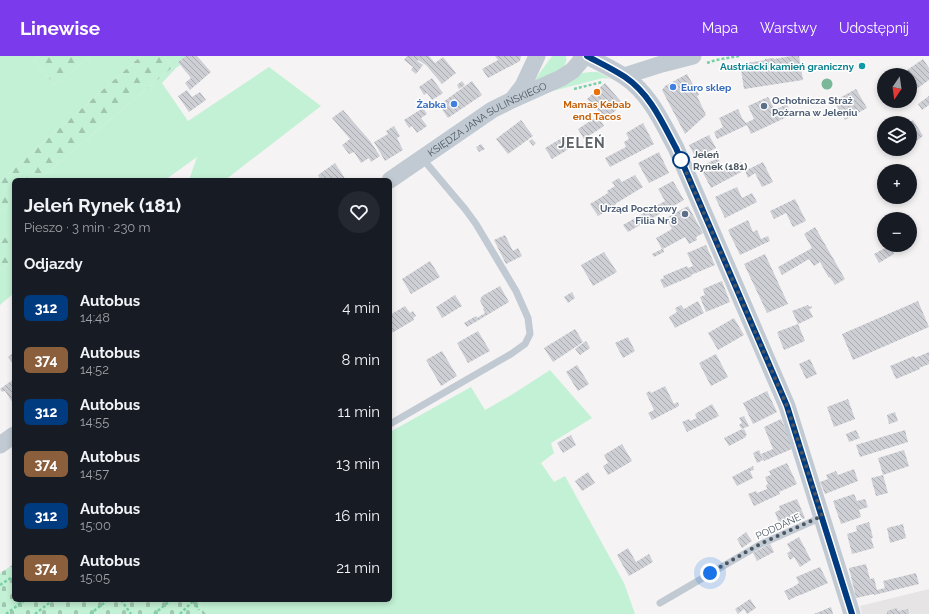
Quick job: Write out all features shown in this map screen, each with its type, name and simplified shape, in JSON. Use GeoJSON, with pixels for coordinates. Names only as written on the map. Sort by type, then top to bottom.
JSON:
{"type":"FeatureCollection","features":[{"type":"Feature","properties":{"kind":"street"},"geometry":{"type":"LineString","coordinates":[[512,100],[523,86],[537,56]]}},
{"type":"Feature","properties":{"kind":"street","name":"KSIĘDZA JANA SULIŃSKIEGO"},"geometry":{"type":"LineString","coordinates":[[392,179],[492,110],[561,78],[572,71],[580,62],[582,56]]}},
{"type":"Feature","properties":{"kind":"street"},"geometry":{"type":"LineString","coordinates":[[587,56],[616,79],[638,88],[648,99],[657,113],[676,148],[787,406],[852,614]]}},
{"type":"Feature","properties":{"kind":"street"},"geometry":{"type":"LineString","coordinates":[[616,79],[662,64],[693,56]]}},
{"type":"Feature","properties":{"kind":"street"},"geometry":{"type":"LineString","coordinates":[[0,445],[12,436]]}},
{"type":"Feature","properties":{"kind":"lane"},"geometry":{"type":"LineString","coordinates":[[392,423],[511,354],[525,344],[530,334],[528,318],[516,291],[476,224],[422,158]]}},
{"type":"Feature","properties":{"kind":"lane","name":"PODDANE"},"geometry":{"type":"LineString","coordinates":[[660,603],[760,544],[822,516]]}},
{"type":"Feature","properties":{"kind":"path"},"geometry":{"type":"LineString","coordinates":[[572,90],[616,79]]}},
{"type":"Feature","properties":{"kind":"path"},"geometry":{"type":"LineString","coordinates":[[0,585],[12,577]]}},
{"type":"Feature","properties":{"kind":"path"},"geometry":{"type":"LineString","coordinates":[[6,614],[22,602]]}},
{"type":"Feature","properties":{"kind":"path"},"geometry":{"type":"LineString","coordinates":[[35,614],[50,602]]}},
{"type":"Feature","properties":{"kind":"path"},"geometry":{"type":"LineString","coordinates":[[90,614],[105,602]]}},
{"type":"Feature","properties":{"kind":"path"},"geometry":{"type":"LineString","coordinates":[[122,602],[131,614]]}},
{"type":"Feature","properties":{"kind":"path"},"geometry":{"type":"LineString","coordinates":[[154,614],[169,602]]}},
{"type":"Feature","properties":{"kind":"path"},"geometry":{"type":"LineString","coordinates":[[180,614],[192,602]]}},
{"type":"Feature","properties":{"kind":"path"},"geometry":{"type":"LineString","coordinates":[[194,602],[199,610]]}},
{"type":"Feature","properties":{"kind":"shaded area"},"geometry":{"type":"Polygon","coordinates":[[[929,589],[929,614],[862,614],[860,606],[929,589]]]}},
{"type":"Feature","properties":{"kind":"green space"},"geometry":{"type":"Polygon","coordinates":[[[0,56],[39,56],[34,61],[55,85],[90,56],[141,56],[0,181],[0,56]]]}},
{"type":"Feature","properties":{"kind":"green space"},"geometry":{"type":"Polygon","coordinates":[[[39,56],[90,56],[55,85],[34,61],[39,56]]]}},
{"type":"Feature","properties":{"kind":"green space"},"geometry":{"type":"Polygon","coordinates":[[[141,56],[164,56],[173,67],[40,178],[12,178],[12,202],[0,212],[0,181],[141,56]]]}},
{"type":"Feature","properties":{"kind":"green space"},"geometry":{"type":"Polygon","coordinates":[[[164,56],[192,56],[176,68],[162,83],[188,121],[269,67],[321,106],[228,178],[190,178],[197,157],[168,178],[40,178],[173,67],[164,56]]]}},
{"type":"Feature","properties":{"kind":"green space"},"geometry":{"type":"Polygon","coordinates":[[[552,56],[566,56],[566,62],[563,68],[536,83],[534,81],[552,56]]]}},
{"type":"Feature","properties":{"kind":"green space"},"geometry":{"type":"Polygon","coordinates":[[[598,72],[611,79],[603,78],[545,93],[582,73],[598,72]]]}},
{"type":"Feature","properties":{"kind":"green space"},"geometry":{"type":"Polygon","coordinates":[[[12,202],[12,232],[0,242],[0,212],[12,202]]]}},
{"type":"Feature","properties":{"kind":"green space"},"geometry":{"type":"Polygon","coordinates":[[[12,232],[12,260],[0,270],[0,242],[12,232]]]}},
{"type":"Feature","properties":{"kind":"green space"},"geometry":{"type":"Polygon","coordinates":[[[12,260],[12,295],[0,305],[0,270],[12,260]]]}},
{"type":"Feature","properties":{"kind":"green space"},"geometry":{"type":"Polygon","coordinates":[[[550,370],[592,418],[551,443],[554,453],[541,463],[554,482],[565,476],[624,583],[635,614],[206,614],[202,609],[200,602],[392,602],[392,431],[471,387],[485,410],[550,370]]]}},
{"type":"Feature","properties":{"kind":"green space"},"geometry":{"type":"Polygon","coordinates":[[[12,565],[12,602],[200,602],[202,609],[206,614],[0,614],[0,573],[12,565]]]}},
{"type":"Feature","properties":{"kind":"building"},"geometry":{"type":"Polygon","coordinates":[[[186,56],[197,56],[211,72],[190,90],[185,83],[191,78],[178,62],[186,56]]]}},
{"type":"Feature","properties":{"kind":"building"},"geometry":{"type":"Polygon","coordinates":[[[407,56],[429,56],[435,63],[443,57],[456,73],[442,84],[426,65],[418,60],[417,61],[423,65],[416,74],[411,70],[413,67],[404,60],[407,56]]]}},
{"type":"Feature","properties":{"kind":"building"},"geometry":{"type":"Polygon","coordinates":[[[495,56],[521,56],[520,61],[488,78],[482,69],[498,60],[495,56]]]}},
{"type":"Feature","properties":{"kind":"building"},"geometry":{"type":"Polygon","coordinates":[[[799,56],[803,80],[744,89],[740,64],[799,56]]]}},
{"type":"Feature","properties":{"kind":"building"},"geometry":{"type":"Polygon","coordinates":[[[923,59],[929,68],[929,80],[917,89],[917,68],[910,68],[923,59]]]}},
{"type":"Feature","properties":{"kind":"building"},"geometry":{"type":"Polygon","coordinates":[[[687,74],[699,95],[697,96],[706,115],[685,134],[662,90],[665,86],[687,74]]]}},
{"type":"Feature","properties":{"kind":"building"},"geometry":{"type":"Polygon","coordinates":[[[432,78],[443,93],[432,100],[427,93],[424,95],[419,87],[432,78]]]}},
{"type":"Feature","properties":{"kind":"building"},"geometry":{"type":"Polygon","coordinates":[[[462,81],[465,85],[459,89],[457,85],[462,81]]]}},
{"type":"Feature","properties":{"kind":"building"},"geometry":{"type":"Polygon","coordinates":[[[472,81],[482,95],[448,118],[439,105],[472,81]]]}},
{"type":"Feature","properties":{"kind":"building"},"geometry":{"type":"Polygon","coordinates":[[[605,83],[623,104],[606,119],[587,99],[605,83]]]}},
{"type":"Feature","properties":{"kind":"building"},"geometry":{"type":"Polygon","coordinates":[[[856,89],[867,108],[845,120],[834,101],[856,89]]]}},
{"type":"Feature","properties":{"kind":"building"},"geometry":{"type":"Polygon","coordinates":[[[187,90],[192,97],[200,92],[206,100],[189,112],[178,96],[187,90]]]}},
{"type":"Feature","properties":{"kind":"building"},"geometry":{"type":"Polygon","coordinates":[[[929,96],[929,105],[922,110],[918,104],[929,96]]]}},
{"type":"Feature","properties":{"kind":"building"},"geometry":{"type":"Polygon","coordinates":[[[768,97],[775,110],[787,104],[791,115],[751,134],[747,125],[717,139],[714,132],[723,127],[719,118],[738,109],[746,123],[754,119],[748,106],[768,97]]]}},
{"type":"Feature","properties":{"kind":"building"},"geometry":{"type":"Polygon","coordinates":[[[423,108],[427,114],[421,118],[427,126],[417,133],[412,126],[409,128],[404,120],[423,108]]]}},
{"type":"Feature","properties":{"kind":"building"},"geometry":{"type":"Polygon","coordinates":[[[343,110],[370,141],[380,156],[371,162],[369,158],[361,163],[354,152],[349,154],[342,145],[350,139],[332,118],[343,110]]]}},
{"type":"Feature","properties":{"kind":"building"},"geometry":{"type":"Polygon","coordinates":[[[598,116],[604,126],[584,139],[578,129],[598,116]]]}},
{"type":"Feature","properties":{"kind":"building"},"geometry":{"type":"Polygon","coordinates":[[[521,120],[533,136],[508,154],[496,139],[521,120]]]}},
{"type":"Feature","properties":{"kind":"building"},"geometry":{"type":"Polygon","coordinates":[[[643,123],[654,144],[610,167],[605,158],[626,147],[624,142],[629,139],[626,133],[643,123]]]}},
{"type":"Feature","properties":{"kind":"building"},"geometry":{"type":"Polygon","coordinates":[[[394,126],[400,136],[397,138],[403,150],[385,161],[374,142],[388,134],[386,131],[394,126]]]}},
{"type":"Feature","properties":{"kind":"building"},"geometry":{"type":"Polygon","coordinates":[[[917,126],[923,136],[917,140],[917,126]]]}},
{"type":"Feature","properties":{"kind":"building"},"geometry":{"type":"Polygon","coordinates":[[[567,135],[574,146],[552,159],[545,148],[567,135]]]}},
{"type":"Feature","properties":{"kind":"building"},"geometry":{"type":"Polygon","coordinates":[[[709,135],[716,148],[696,158],[689,145],[709,135]]]}},
{"type":"Feature","properties":{"kind":"building"},"geometry":{"type":"Polygon","coordinates":[[[532,139],[536,143],[533,146],[529,141],[532,139]]]}},
{"type":"Feature","properties":{"kind":"building"},"geometry":{"type":"Polygon","coordinates":[[[481,144],[485,149],[479,152],[476,147],[481,144]]]}},
{"type":"Feature","properties":{"kind":"building"},"geometry":{"type":"Polygon","coordinates":[[[659,152],[669,173],[649,183],[638,163],[659,152]]]}},
{"type":"Feature","properties":{"kind":"building"},"geometry":{"type":"Polygon","coordinates":[[[718,158],[724,170],[741,162],[745,170],[711,188],[700,167],[718,158]]]}},
{"type":"Feature","properties":{"kind":"building"},"geometry":{"type":"Polygon","coordinates":[[[763,162],[773,182],[762,187],[755,173],[748,178],[745,171],[763,162]]]}},
{"type":"Feature","properties":{"kind":"building"},"geometry":{"type":"Polygon","coordinates":[[[335,163],[345,178],[320,178],[318,175],[335,163]]]}},
{"type":"Feature","properties":{"kind":"building"},"geometry":{"type":"Polygon","coordinates":[[[635,175],[643,187],[598,216],[590,204],[608,193],[607,191],[615,186],[612,182],[619,178],[622,182],[635,175]]]}},
{"type":"Feature","properties":{"kind":"building"},"geometry":{"type":"Polygon","coordinates":[[[673,181],[684,200],[628,232],[623,225],[665,201],[658,189],[673,181]]]}},
{"type":"Feature","properties":{"kind":"building"},"geometry":{"type":"Polygon","coordinates":[[[737,187],[742,198],[752,193],[757,202],[725,218],[715,197],[737,187]]]}},
{"type":"Feature","properties":{"kind":"building"},"geometry":{"type":"Polygon","coordinates":[[[795,199],[806,221],[793,227],[786,213],[774,219],[770,211],[795,199]]]}},
{"type":"Feature","properties":{"kind":"building"},"geometry":{"type":"Polygon","coordinates":[[[688,206],[703,233],[696,237],[697,240],[689,244],[685,237],[663,249],[664,252],[654,257],[652,254],[662,249],[656,238],[672,229],[666,218],[688,206]]]}},
{"type":"Feature","properties":{"kind":"building"},"geometry":{"type":"Polygon","coordinates":[[[748,220],[753,232],[757,230],[761,239],[768,236],[770,241],[740,255],[728,230],[748,220]]]}},
{"type":"Feature","properties":{"kind":"building"},"geometry":{"type":"Polygon","coordinates":[[[815,227],[845,279],[835,285],[830,277],[829,278],[820,262],[814,266],[809,259],[782,275],[778,267],[812,248],[804,234],[815,227]]]}},
{"type":"Feature","properties":{"kind":"building"},"geometry":{"type":"Polygon","coordinates":[[[505,235],[513,251],[518,248],[522,256],[506,264],[494,240],[505,235]]]}},
{"type":"Feature","properties":{"kind":"building"},"geometry":{"type":"Polygon","coordinates":[[[706,245],[715,265],[664,288],[660,280],[664,278],[663,276],[687,266],[688,268],[693,266],[687,253],[706,245]]]}},
{"type":"Feature","properties":{"kind":"building"},"geometry":{"type":"Polygon","coordinates":[[[604,252],[617,272],[593,286],[581,265],[604,252]]]}},
{"type":"Feature","properties":{"kind":"building"},"geometry":{"type":"Polygon","coordinates":[[[878,252],[893,252],[894,254],[879,263],[874,254],[878,252]]]}},
{"type":"Feature","properties":{"kind":"building"},"geometry":{"type":"Polygon","coordinates":[[[765,254],[788,304],[767,313],[744,264],[765,254]]]}},
{"type":"Feature","properties":{"kind":"building"},"geometry":{"type":"Polygon","coordinates":[[[430,261],[440,277],[411,294],[402,279],[430,261]]]}},
{"type":"Feature","properties":{"kind":"building"},"geometry":{"type":"Polygon","coordinates":[[[722,281],[730,302],[706,312],[700,297],[705,295],[703,289],[722,281]]]}},
{"type":"Feature","properties":{"kind":"building"},"geometry":{"type":"Polygon","coordinates":[[[500,286],[509,302],[467,327],[464,323],[485,313],[480,301],[482,296],[500,286]]]}},
{"type":"Feature","properties":{"kind":"building"},"geometry":{"type":"Polygon","coordinates":[[[572,292],[575,298],[568,303],[564,297],[572,292]]]}},
{"type":"Feature","properties":{"kind":"building"},"geometry":{"type":"Polygon","coordinates":[[[455,295],[462,306],[442,318],[436,307],[455,295]]]}},
{"type":"Feature","properties":{"kind":"building"},"geometry":{"type":"Polygon","coordinates":[[[698,301],[704,313],[675,328],[669,317],[677,312],[675,308],[681,305],[684,309],[698,301]]]}},
{"type":"Feature","properties":{"kind":"building"},"geometry":{"type":"Polygon","coordinates":[[[918,301],[929,327],[853,360],[842,334],[918,301]]]}},
{"type":"Feature","properties":{"kind":"building"},"geometry":{"type":"Polygon","coordinates":[[[808,305],[809,307],[812,306],[812,308],[809,309],[813,317],[798,324],[792,311],[808,305]]]}},
{"type":"Feature","properties":{"kind":"building"},"geometry":{"type":"Polygon","coordinates":[[[405,306],[410,313],[413,311],[416,316],[413,318],[414,320],[392,333],[392,314],[405,306]]]}},
{"type":"Feature","properties":{"kind":"building"},"geometry":{"type":"Polygon","coordinates":[[[734,318],[744,335],[718,350],[708,333],[734,318]]]}},
{"type":"Feature","properties":{"kind":"building"},"geometry":{"type":"Polygon","coordinates":[[[798,324],[805,341],[784,350],[777,332],[798,324]]]}},
{"type":"Feature","properties":{"kind":"building"},"geometry":{"type":"Polygon","coordinates":[[[575,329],[583,342],[553,362],[544,348],[575,329]]]}},
{"type":"Feature","properties":{"kind":"building"},"geometry":{"type":"Polygon","coordinates":[[[478,331],[490,351],[468,363],[457,343],[478,331]]]}},
{"type":"Feature","properties":{"kind":"building"},"geometry":{"type":"Polygon","coordinates":[[[628,337],[635,351],[623,358],[615,343],[628,337]]]}},
{"type":"Feature","properties":{"kind":"building"},"geometry":{"type":"Polygon","coordinates":[[[586,341],[590,348],[580,355],[575,349],[586,341]]]}},
{"type":"Feature","properties":{"kind":"building"},"geometry":{"type":"Polygon","coordinates":[[[442,351],[457,376],[441,386],[426,360],[442,351]]]}},
{"type":"Feature","properties":{"kind":"building"},"geometry":{"type":"Polygon","coordinates":[[[929,352],[929,364],[896,379],[890,366],[914,356],[915,358],[929,352]]]}},
{"type":"Feature","properties":{"kind":"building"},"geometry":{"type":"Polygon","coordinates":[[[12,354],[12,362],[8,357],[12,354]]]}},
{"type":"Feature","properties":{"kind":"building"},"geometry":{"type":"Polygon","coordinates":[[[716,354],[728,377],[711,386],[699,363],[716,354]]]}},
{"type":"Feature","properties":{"kind":"building"},"geometry":{"type":"Polygon","coordinates":[[[810,359],[817,374],[806,379],[799,364],[810,359]]]}},
{"type":"Feature","properties":{"kind":"building"},"geometry":{"type":"Polygon","coordinates":[[[577,365],[589,384],[578,391],[566,372],[577,365]]]}},
{"type":"Feature","properties":{"kind":"building"},"geometry":{"type":"Polygon","coordinates":[[[12,380],[12,402],[5,391],[2,392],[0,389],[12,380]]]}},
{"type":"Feature","properties":{"kind":"building"},"geometry":{"type":"Polygon","coordinates":[[[665,386],[674,404],[678,402],[679,406],[652,420],[648,413],[654,410],[646,393],[650,391],[651,393],[665,386]]]}},
{"type":"Feature","properties":{"kind":"building"},"geometry":{"type":"Polygon","coordinates":[[[767,391],[777,412],[753,424],[743,403],[767,391]]]}},
{"type":"Feature","properties":{"kind":"building"},"geometry":{"type":"Polygon","coordinates":[[[848,399],[855,419],[834,427],[827,407],[848,399]]]}},
{"type":"Feature","properties":{"kind":"building"},"geometry":{"type":"Polygon","coordinates":[[[712,404],[719,416],[687,432],[682,422],[697,418],[695,414],[712,404]]]}},
{"type":"Feature","properties":{"kind":"building"},"geometry":{"type":"Polygon","coordinates":[[[895,412],[898,421],[889,424],[887,415],[895,412]]]}},
{"type":"Feature","properties":{"kind":"building"},"geometry":{"type":"Polygon","coordinates":[[[744,416],[749,426],[742,429],[739,425],[742,423],[739,418],[744,416]]]}},
{"type":"Feature","properties":{"kind":"building"},"geometry":{"type":"Polygon","coordinates":[[[781,419],[794,448],[764,461],[761,454],[773,449],[764,427],[781,419]]]}},
{"type":"Feature","properties":{"kind":"building"},"geometry":{"type":"Polygon","coordinates":[[[744,429],[747,435],[745,436],[746,437],[729,446],[724,438],[744,429]]]}},
{"type":"Feature","properties":{"kind":"building"},"geometry":{"type":"Polygon","coordinates":[[[856,430],[860,438],[849,442],[846,434],[856,430]]]}},
{"type":"Feature","properties":{"kind":"building"},"geometry":{"type":"Polygon","coordinates":[[[905,430],[908,442],[860,457],[856,445],[905,430]]]}},
{"type":"Feature","properties":{"kind":"building"},"geometry":{"type":"Polygon","coordinates":[[[571,435],[576,445],[563,453],[557,443],[571,435]]]}},
{"type":"Feature","properties":{"kind":"building"},"geometry":{"type":"Polygon","coordinates":[[[622,444],[632,461],[608,475],[603,466],[608,463],[604,455],[622,444]]]}},
{"type":"Feature","properties":{"kind":"building"},"geometry":{"type":"Polygon","coordinates":[[[759,450],[763,460],[757,463],[753,453],[759,450]]]}},
{"type":"Feature","properties":{"kind":"building"},"geometry":{"type":"Polygon","coordinates":[[[904,450],[909,466],[883,475],[878,458],[904,450]]]}},
{"type":"Feature","properties":{"kind":"building"},"geometry":{"type":"Polygon","coordinates":[[[787,463],[797,484],[754,506],[748,494],[756,491],[757,493],[767,489],[766,485],[768,484],[765,477],[771,475],[769,471],[787,463]]]}},
{"type":"Feature","properties":{"kind":"building"},"geometry":{"type":"Polygon","coordinates":[[[753,466],[754,470],[750,471],[753,478],[737,486],[732,477],[753,466]]]}},
{"type":"Feature","properties":{"kind":"building"},"geometry":{"type":"Polygon","coordinates":[[[854,469],[858,481],[825,494],[820,482],[828,479],[826,475],[836,471],[838,475],[854,469]]]}},
{"type":"Feature","properties":{"kind":"building"},"geometry":{"type":"Polygon","coordinates":[[[588,472],[595,483],[582,491],[575,481],[588,472]]]}},
{"type":"Feature","properties":{"kind":"building"},"geometry":{"type":"Polygon","coordinates":[[[883,475],[888,493],[876,496],[871,478],[883,475]]]}},
{"type":"Feature","properties":{"kind":"building"},"geometry":{"type":"Polygon","coordinates":[[[854,494],[857,501],[865,499],[868,507],[859,510],[861,517],[841,524],[833,501],[854,494]]]}},
{"type":"Feature","properties":{"kind":"building"},"geometry":{"type":"Polygon","coordinates":[[[797,499],[805,518],[781,528],[775,512],[780,510],[779,506],[797,499]]]}},
{"type":"Feature","properties":{"kind":"building"},"geometry":{"type":"Polygon","coordinates":[[[869,522],[874,548],[852,554],[847,534],[857,531],[856,526],[869,522]]]}},
{"type":"Feature","properties":{"kind":"building"},"geometry":{"type":"Polygon","coordinates":[[[903,524],[906,538],[890,543],[887,528],[903,524]]]}},
{"type":"Feature","properties":{"kind":"building"},"geometry":{"type":"Polygon","coordinates":[[[746,532],[752,541],[742,548],[737,539],[746,532]]]}},
{"type":"Feature","properties":{"kind":"building"},"geometry":{"type":"Polygon","coordinates":[[[799,537],[811,560],[800,567],[794,557],[790,560],[787,553],[791,551],[787,544],[799,537]]]}},
{"type":"Feature","properties":{"kind":"building"},"geometry":{"type":"Polygon","coordinates":[[[770,544],[774,552],[757,561],[753,553],[770,544]]]}},
{"type":"Feature","properties":{"kind":"building"},"geometry":{"type":"Polygon","coordinates":[[[628,548],[636,562],[649,554],[653,562],[629,576],[617,555],[628,548]]]}},
{"type":"Feature","properties":{"kind":"building"},"geometry":{"type":"Polygon","coordinates":[[[866,564],[870,579],[874,578],[877,590],[885,588],[883,581],[916,573],[919,584],[856,598],[849,568],[866,564]]]}},
{"type":"Feature","properties":{"kind":"building"},"geometry":{"type":"Polygon","coordinates":[[[820,567],[828,583],[789,600],[784,591],[799,583],[796,577],[820,567]]]}},
{"type":"Feature","properties":{"kind":"building"},"geometry":{"type":"Polygon","coordinates":[[[750,599],[756,608],[747,614],[744,609],[738,614],[735,609],[750,599]]]}},
{"type":"Feature","properties":{"kind":"building"},"geometry":{"type":"Polygon","coordinates":[[[831,607],[833,614],[814,614],[831,607]]]}},
{"type":"Feature","properties":{"kind":"building"},"geometry":{"type":"Polygon","coordinates":[[[897,608],[898,611],[908,609],[909,614],[887,614],[887,611],[897,608]]]}},
{"type":"Feature","properties":{"kind":"bus line","name":"312"},"geometry":{"type":"LineString","coordinates":[[587,56],[624,76],[638,88],[648,99],[657,113],[676,148],[787,406],[852,614]]}},
{"type":"Feature","properties":{"kind":"place","name":"Austriacki kamień graniczny"},"geometry":{"type":"Point","coordinates":[862,66]}},
{"type":"Feature","properties":{"kind":"place","name":"Euro sklep"},"geometry":{"type":"Point","coordinates":[673,87]}},
{"type":"Feature","properties":{"kind":"place","name":"Mamas Kebab end Tacos"},"geometry":{"type":"Point","coordinates":[597,92]}},
{"type":"Feature","properties":{"kind":"place","name":"Żabka"},"geometry":{"type":"Point","coordinates":[454,104]}},
{"type":"Feature","properties":{"kind":"place","name":"Ochotnicza Straż Pożarna w Jeleniu"},"geometry":{"type":"Point","coordinates":[764,106]}},
{"type":"Feature","properties":{"kind":"place","name":"Jeleń Rynek (181)"},"geometry":{"type":"Point","coordinates":[681,160]}},
{"type":"Feature","properties":{"kind":"place","name":"Urząd Pocztowy Filia Nr 8"},"geometry":{"type":"Point","coordinates":[685,214]}},
{"type":"Feature","properties":{"kind":"district","name":"JELEŃ"},"geometry":{"type":"Point","coordinates":[582,143]}},
{"type":"Feature","properties":{"kind":"route"},"geometry":{"type":"LineString","coordinates":[[681,160],[787,406],[822,516],[760,544],[710,573]]}}]}
